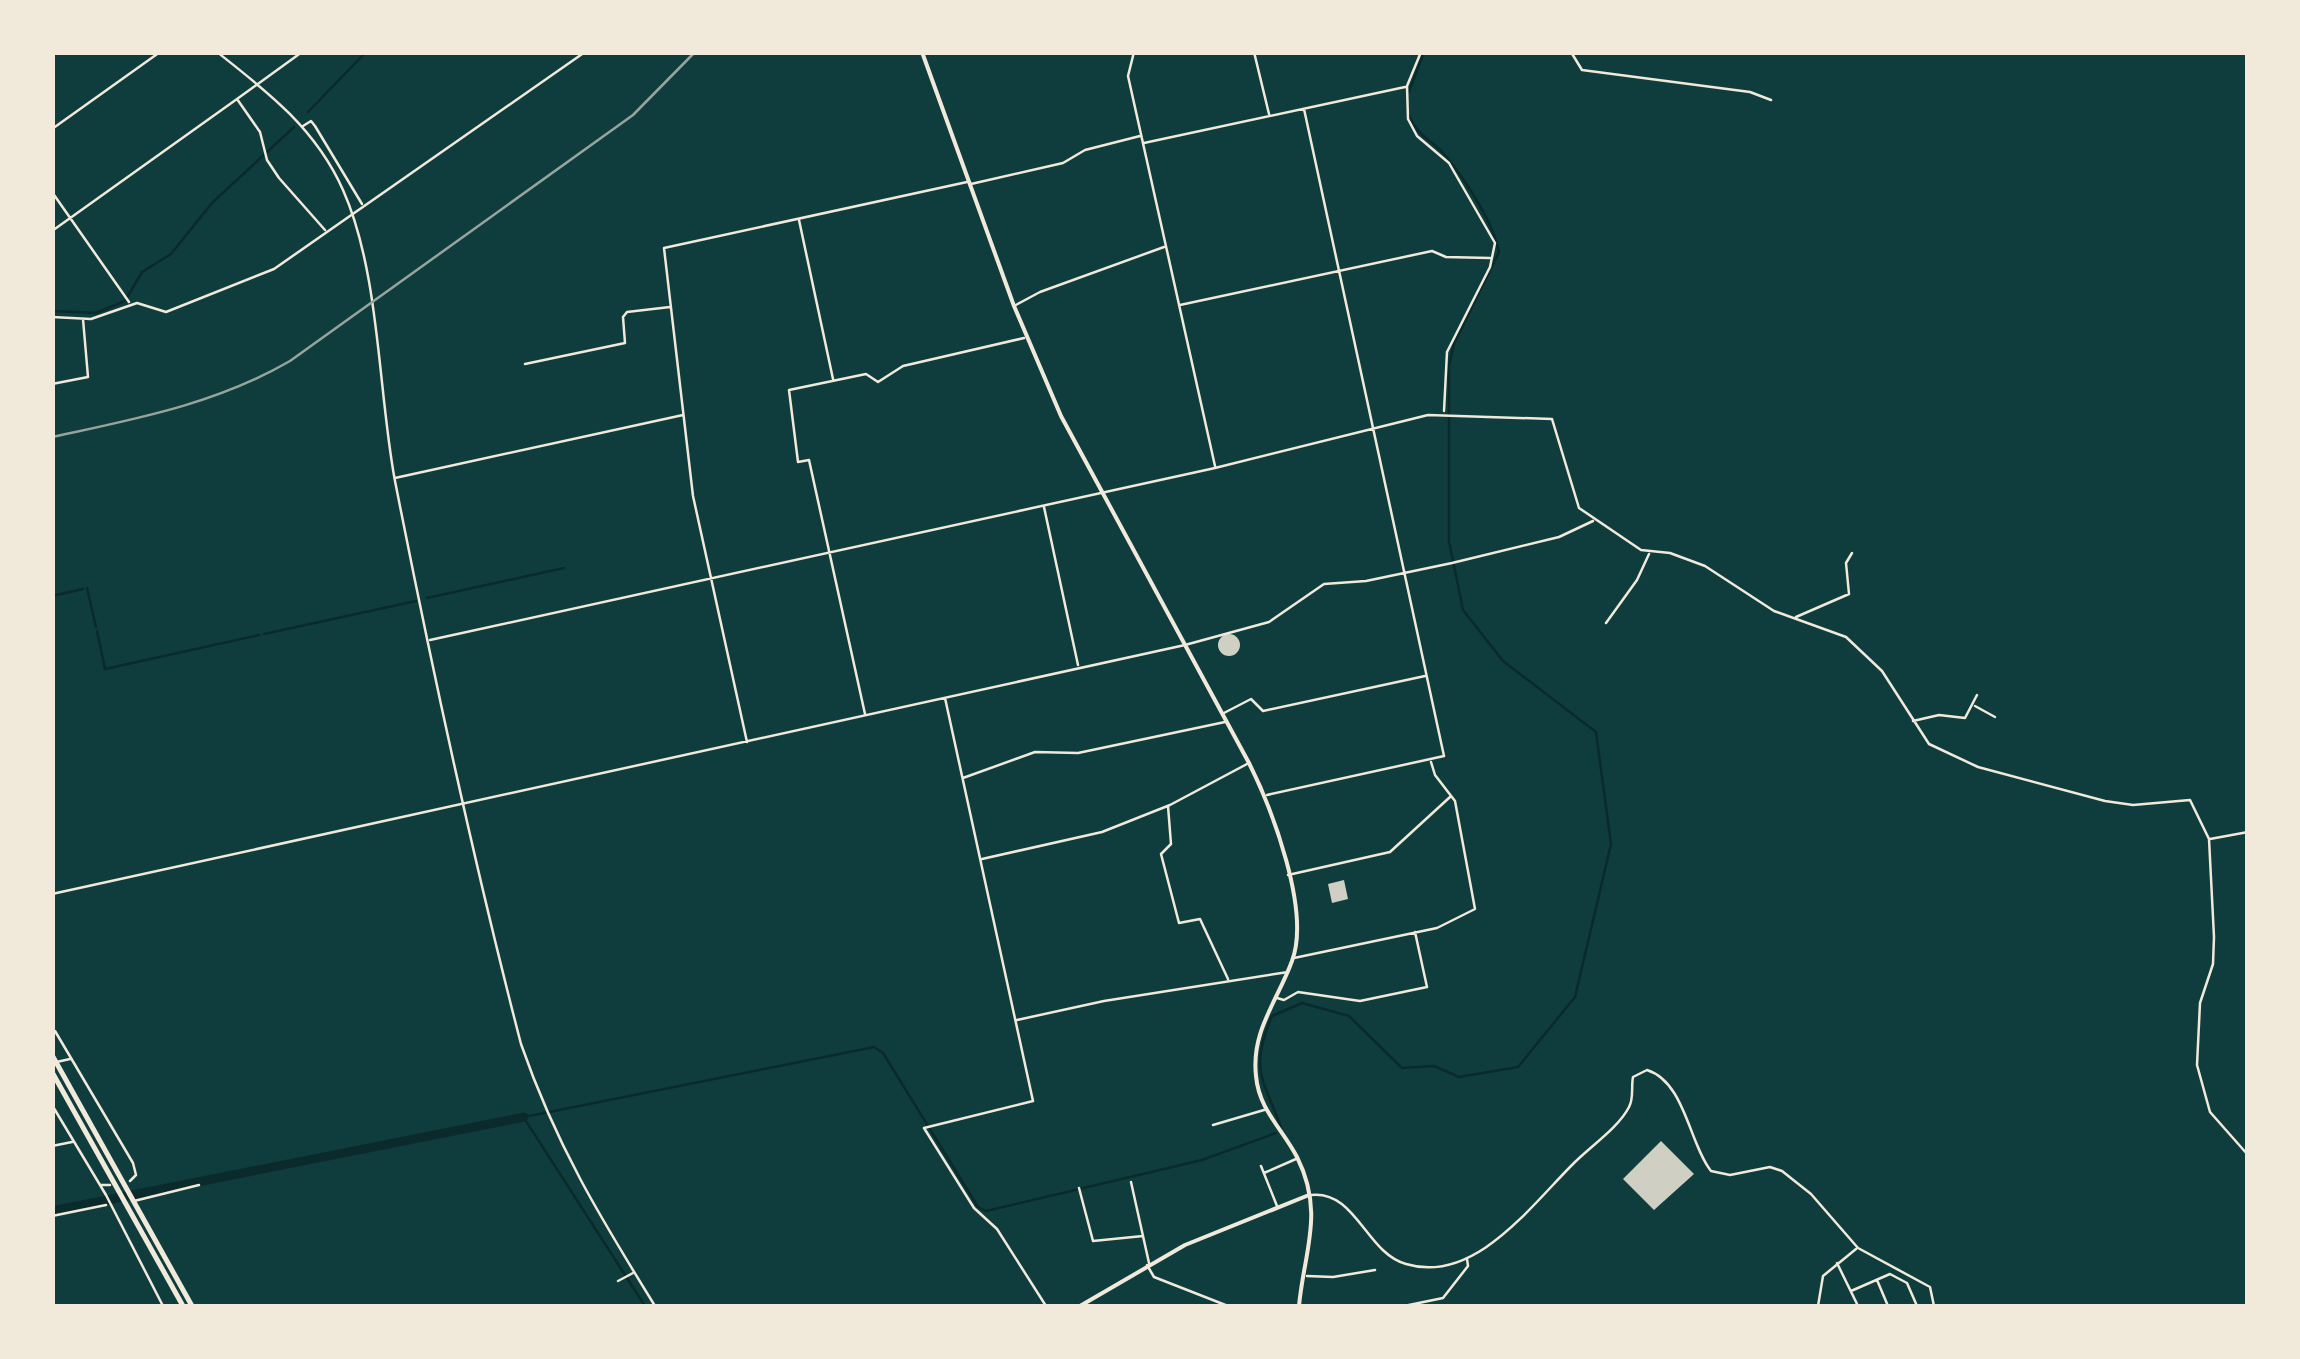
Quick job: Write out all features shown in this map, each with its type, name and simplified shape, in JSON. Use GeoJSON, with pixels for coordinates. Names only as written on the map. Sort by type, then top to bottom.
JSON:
{"type":"FeatureCollection","features":[{"type":"Feature","properties":{"kind":"highway"},"geometry":{"type":"LineString","coordinates":[[53,1059],[128,1183],[136,1205],[192,1306]]}},
{"type":"Feature","properties":{"kind":"highway"},"geometry":{"type":"LineString","coordinates":[[53,1072],[183,1306]]}},
{"type":"Feature","properties":{"kind":"main road"},"geometry":{"type":"LineString","coordinates":[[922,52],[1014,306],[1061,416],[1266,796],[1288,876],[1297,928],[1294,958],[1255,1052],[1257,1090],[1264,1110],[1298,1158],[1310,1195],[1313,1230],[1299,1306]]}},
{"type":"Feature","properties":{"kind":"main road"},"geometry":{"type":"LineString","coordinates":[[1080,1306],[1148,1264],[1310,1195]]}},
{"type":"Feature","properties":{"kind":"street"},"geometry":{"type":"LineString","coordinates":[[52,130],[160,52]]}},
{"type":"Feature","properties":{"kind":"street"},"geometry":{"type":"LineString","coordinates":[[217,52],[260,83],[303,126],[332,168],[354,220],[395,478],[513,1013],[546,1113],[579,1185],[655,1306]]}},
{"type":"Feature","properties":{"kind":"street"},"geometry":{"type":"LineString","coordinates":[[52,231],[302,52]]}},
{"type":"Feature","properties":{"kind":"street"},"geometry":{"type":"LineString","coordinates":[[52,192],[128,301],[161,313],[174,310],[274,269],[585,52]]}},
{"type":"Feature","properties":{"kind":"street"},"geometry":{"type":"LineString","coordinates":[[1134,52],[1128,76],[1215,468]]}},
{"type":"Feature","properties":{"kind":"street"},"geometry":{"type":"LineString","coordinates":[[1254,52],[1270,116]]}},
{"type":"Feature","properties":{"kind":"street"},"geometry":{"type":"LineString","coordinates":[[1420,52],[1422,57],[1407,86],[1405,110],[1413,128],[1449,163],[1494,242],[1493,259],[1448,352],[1447,413]]}},
{"type":"Feature","properties":{"kind":"street"},"geometry":{"type":"LineString","coordinates":[[1571,52],[1582,70],[1750,92],[1770,100]]}},
{"type":"Feature","properties":{"kind":"street"},"geometry":{"type":"LineString","coordinates":[[1144,144],[1407,86]]}},
{"type":"Feature","properties":{"kind":"street"},"geometry":{"type":"LineString","coordinates":[[237,99],[260,132],[266,155],[326,231]]}},
{"type":"Feature","properties":{"kind":"street"},"geometry":{"type":"LineString","coordinates":[[1266,796],[1444,756],[1336,272],[1304,109]]}},
{"type":"Feature","properties":{"kind":"street"},"geometry":{"type":"LineString","coordinates":[[303,126],[310,120],[315,126],[358,203],[364,205]]}},
{"type":"Feature","properties":{"kind":"street"},"geometry":{"type":"LineString","coordinates":[[747,742],[693,496],[664,248],[1063,163],[1085,150],[1142,135]]}},
{"type":"Feature","properties":{"kind":"street"},"geometry":{"type":"LineString","coordinates":[[799,219],[833,381]]}},
{"type":"Feature","properties":{"kind":"street"},"geometry":{"type":"LineString","coordinates":[[1014,306],[1040,292],[1166,246]]}},
{"type":"Feature","properties":{"kind":"street"},"geometry":{"type":"LineString","coordinates":[[1179,306],[1432,251],[1446,257],[1493,259]]}},
{"type":"Feature","properties":{"kind":"street"},"geometry":{"type":"LineString","coordinates":[[52,316],[83,318],[128,301]]}},
{"type":"Feature","properties":{"kind":"street"},"geometry":{"type":"LineString","coordinates":[[524,364],[625,343],[623,317],[628,312],[671,306]]}},
{"type":"Feature","properties":{"kind":"street"},"geometry":{"type":"LineString","coordinates":[[52,384],[88,376],[83,318]]}},
{"type":"Feature","properties":{"kind":"street"},"geometry":{"type":"LineString","coordinates":[[866,715],[809,460],[798,462],[789,390],[866,374],[878,382],[903,366],[1027,338]]}},
{"type":"Feature","properties":{"kind":"street"},"geometry":{"type":"LineString","coordinates":[[430,640],[1215,468],[1447,413],[1552,419],[1579,508],[1650,552],[1670,553],[1706,566],[1734,588],[1794,618],[1846,637],[1882,671],[1928,744],[2032,783],[2116,804],[2190,800],[2208,839],[2213,964],[2200,1003],[2197,1065],[2210,1112],[2248,1155]]}},
{"type":"Feature","properties":{"kind":"street"},"geometry":{"type":"LineString","coordinates":[[395,478],[684,415]]}},
{"type":"Feature","properties":{"kind":"street"},"geometry":{"type":"LineString","coordinates":[[1043,506],[1078,668]]}},
{"type":"Feature","properties":{"kind":"street"},"geometry":{"type":"LineString","coordinates":[[52,894],[1184,645],[1269,622],[1324,584],[1366,581],[1558,538],[1595,520]]}},
{"type":"Feature","properties":{"kind":"street"},"geometry":{"type":"LineString","coordinates":[[1606,623],[1637,580],[1650,552]]}},
{"type":"Feature","properties":{"kind":"street"},"geometry":{"type":"LineString","coordinates":[[1794,618],[1849,594],[1846,563],[1852,552]]}},
{"type":"Feature","properties":{"kind":"street"},"geometry":{"type":"LineString","coordinates":[[1222,714],[1251,698],[1263,710],[1426,676]]}},
{"type":"Feature","properties":{"kind":"street"},"geometry":{"type":"LineString","coordinates":[[1912,722],[1939,715],[1965,718],[1978,695]]}},
{"type":"Feature","properties":{"kind":"street"},"geometry":{"type":"LineString","coordinates":[[944,698],[1034,1102],[928,1126],[974,1208],[998,1230],[1046,1306]]}},
{"type":"Feature","properties":{"kind":"street"},"geometry":{"type":"LineString","coordinates":[[1972,704],[1995,717]]}},
{"type":"Feature","properties":{"kind":"street"},"geometry":{"type":"LineString","coordinates":[[963,778],[1035,752],[1078,753],[1226,722]]}},
{"type":"Feature","properties":{"kind":"street"},"geometry":{"type":"LineString","coordinates":[[1294,958],[1437,928],[1475,908],[1451,796],[1435,775],[1431,760]]}},
{"type":"Feature","properties":{"kind":"street"},"geometry":{"type":"LineString","coordinates":[[980,859],[1102,832],[1168,806],[1248,763]]}},
{"type":"Feature","properties":{"kind":"street"},"geometry":{"type":"LineString","coordinates":[[1288,876],[1390,852],[1451,796]]}},
{"type":"Feature","properties":{"kind":"street"},"geometry":{"type":"LineString","coordinates":[[1168,806],[1170,844],[1161,854],[1179,923],[1200,920],[1226,966],[1229,980]]}},
{"type":"Feature","properties":{"kind":"street"},"geometry":{"type":"LineString","coordinates":[[2208,839],[2248,832]]}},
{"type":"Feature","properties":{"kind":"street"},"geometry":{"type":"LineString","coordinates":[[1276,997],[1284,1000],[1298,992],[1360,1000],[1427,987],[1415,932]]}},
{"type":"Feature","properties":{"kind":"street"},"geometry":{"type":"LineString","coordinates":[[1015,1020],[1288,972]]}},
{"type":"Feature","properties":{"kind":"street"},"geometry":{"type":"LineString","coordinates":[[55,1031],[133,1162],[136,1175],[128,1183]]}},
{"type":"Feature","properties":{"kind":"street"},"geometry":{"type":"LineString","coordinates":[[53,1059],[72,1059]]}},
{"type":"Feature","properties":{"kind":"street"},"geometry":{"type":"LineString","coordinates":[[1310,1195],[1344,1204],[1384,1254],[1400,1262],[1429,1268],[1467,1258],[1518,1220],[1625,1113],[1633,1077],[1647,1070],[1656,1073],[1673,1093],[1711,1172],[1730,1174],[1770,1167],[1782,1171],[1811,1194],[1858,1248],[1930,1288],[1934,1306]]}},
{"type":"Feature","properties":{"kind":"street"},"geometry":{"type":"LineString","coordinates":[[52,1104],[106,1195],[163,1306]]}},
{"type":"Feature","properties":{"kind":"street"},"geometry":{"type":"LineString","coordinates":[[1214,1125],[1264,1110]]}},
{"type":"Feature","properties":{"kind":"street"},"geometry":{"type":"LineString","coordinates":[[52,1146],[73,1141]]}},
{"type":"Feature","properties":{"kind":"street"},"geometry":{"type":"LineString","coordinates":[[1264,1173],[1298,1158]]}},
{"type":"Feature","properties":{"kind":"street"},"geometry":{"type":"LineString","coordinates":[[1261,1166],[1278,1207]]}},
{"type":"Feature","properties":{"kind":"street"},"geometry":{"type":"LineString","coordinates":[[1131,1182],[1154,1277],[1228,1306]]}},
{"type":"Feature","properties":{"kind":"street"},"geometry":{"type":"LineString","coordinates":[[52,1216],[199,1185]]}},
{"type":"Feature","properties":{"kind":"street"},"geometry":{"type":"LineString","coordinates":[[100,1186],[113,1186]]}},
{"type":"Feature","properties":{"kind":"street"},"geometry":{"type":"LineString","coordinates":[[1079,1190],[1093,1241],[1143,1236]]}},
{"type":"Feature","properties":{"kind":"street"},"geometry":{"type":"LineString","coordinates":[[1818,1306],[1823,1276],[1858,1248]]}},
{"type":"Feature","properties":{"kind":"street"},"geometry":{"type":"LineString","coordinates":[[1404,1306],[1443,1298],[1468,1266],[1467,1258]]}},
{"type":"Feature","properties":{"kind":"street"},"geometry":{"type":"LineString","coordinates":[[1837,1263],[1858,1306]]}},
{"type":"Feature","properties":{"kind":"street"},"geometry":{"type":"LineString","coordinates":[[1305,1276],[1333,1278],[1374,1270]]}},
{"type":"Feature","properties":{"kind":"street"},"geometry":{"type":"LineString","coordinates":[[618,1281],[634,1272]]}},
{"type":"Feature","properties":{"kind":"street"},"geometry":{"type":"LineString","coordinates":[[1851,1291],[1890,1274],[1905,1282],[1917,1306]]}},
{"type":"Feature","properties":{"kind":"street"},"geometry":{"type":"LineString","coordinates":[[1876,1280],[1888,1306]]}},
{"type":"Feature","properties":{"kind":"building"},"geometry":{"type":"Polygon","coordinates":[[[1229,634],[1240,645],[1229,656],[1218,645],[1229,634]]]}},
{"type":"Feature","properties":{"kind":"building"},"geometry":{"type":"Polygon","coordinates":[[[1344,880],[1348,899],[1332,903],[1328,884],[1344,880]]]}},
{"type":"Feature","properties":{"kind":"building"},"geometry":{"type":"Polygon","coordinates":[[[1661,1141],[1694,1174],[1654,1210],[1623,1179],[1661,1141]]]}},
{"type":"Feature","properties":{"kind":"waterway"},"geometry":{"type":"LineString","coordinates":[[308,112],[366,52]]}},
{"type":"Feature","properties":{"kind":"waterway"},"geometry":{"type":"LineString","coordinates":[[1409,92],[1424,52]]}},
{"type":"Feature","properties":{"kind":"waterway"},"geometry":{"type":"LineString","coordinates":[[1281,1128],[1262,1075],[1261,1051],[1272,1016],[1302,1003],[1349,1016],[1402,1068],[1434,1066],[1459,1077],[1518,1067],[1575,997],[1611,844],[1596,732],[1503,661],[1463,610],[1449,541],[1449,366],[1454,344],[1499,252],[1485,214],[1469,188],[1409,115]]}},
{"type":"Feature","properties":{"kind":"waterway"},"geometry":{"type":"LineString","coordinates":[[52,311],[96,313],[125,301],[142,272],[171,254],[212,203],[294,127]]}},
{"type":"Feature","properties":{"kind":"waterway"},"geometry":{"type":"LineString","coordinates":[[427,598],[564,568]]}},
{"type":"Feature","properties":{"kind":"waterway"},"geometry":{"type":"LineString","coordinates":[[87,588],[96,627]]}},
{"type":"Feature","properties":{"kind":"waterway"},"geometry":{"type":"LineString","coordinates":[[52,596],[83,589]]}},
{"type":"Feature","properties":{"kind":"waterway"},"geometry":{"type":"LineString","coordinates":[[264,634],[416,601]]}},
{"type":"Feature","properties":{"kind":"waterway"},"geometry":{"type":"LineString","coordinates":[[97,631],[105,669],[259,635]]}},
{"type":"Feature","properties":{"kind":"waterway"},"geometry":{"type":"LineString","coordinates":[[524,1117],[874,1047],[883,1053],[978,1207],[986,1211],[1202,1160],[1276,1133]]}},
{"type":"Feature","properties":{"kind":"waterway"},"geometry":{"type":"LineString","coordinates":[[52,1211],[524,1117]]}},
{"type":"Feature","properties":{"kind":"waterway"},"geometry":{"type":"LineString","coordinates":[[524,1118],[645,1306]]}},
{"type":"Feature","properties":{"kind":"railway"},"geometry":{"type":"LineString","coordinates":[[52,437],[204,399],[290,361],[633,115],[695,52]]}}]}
